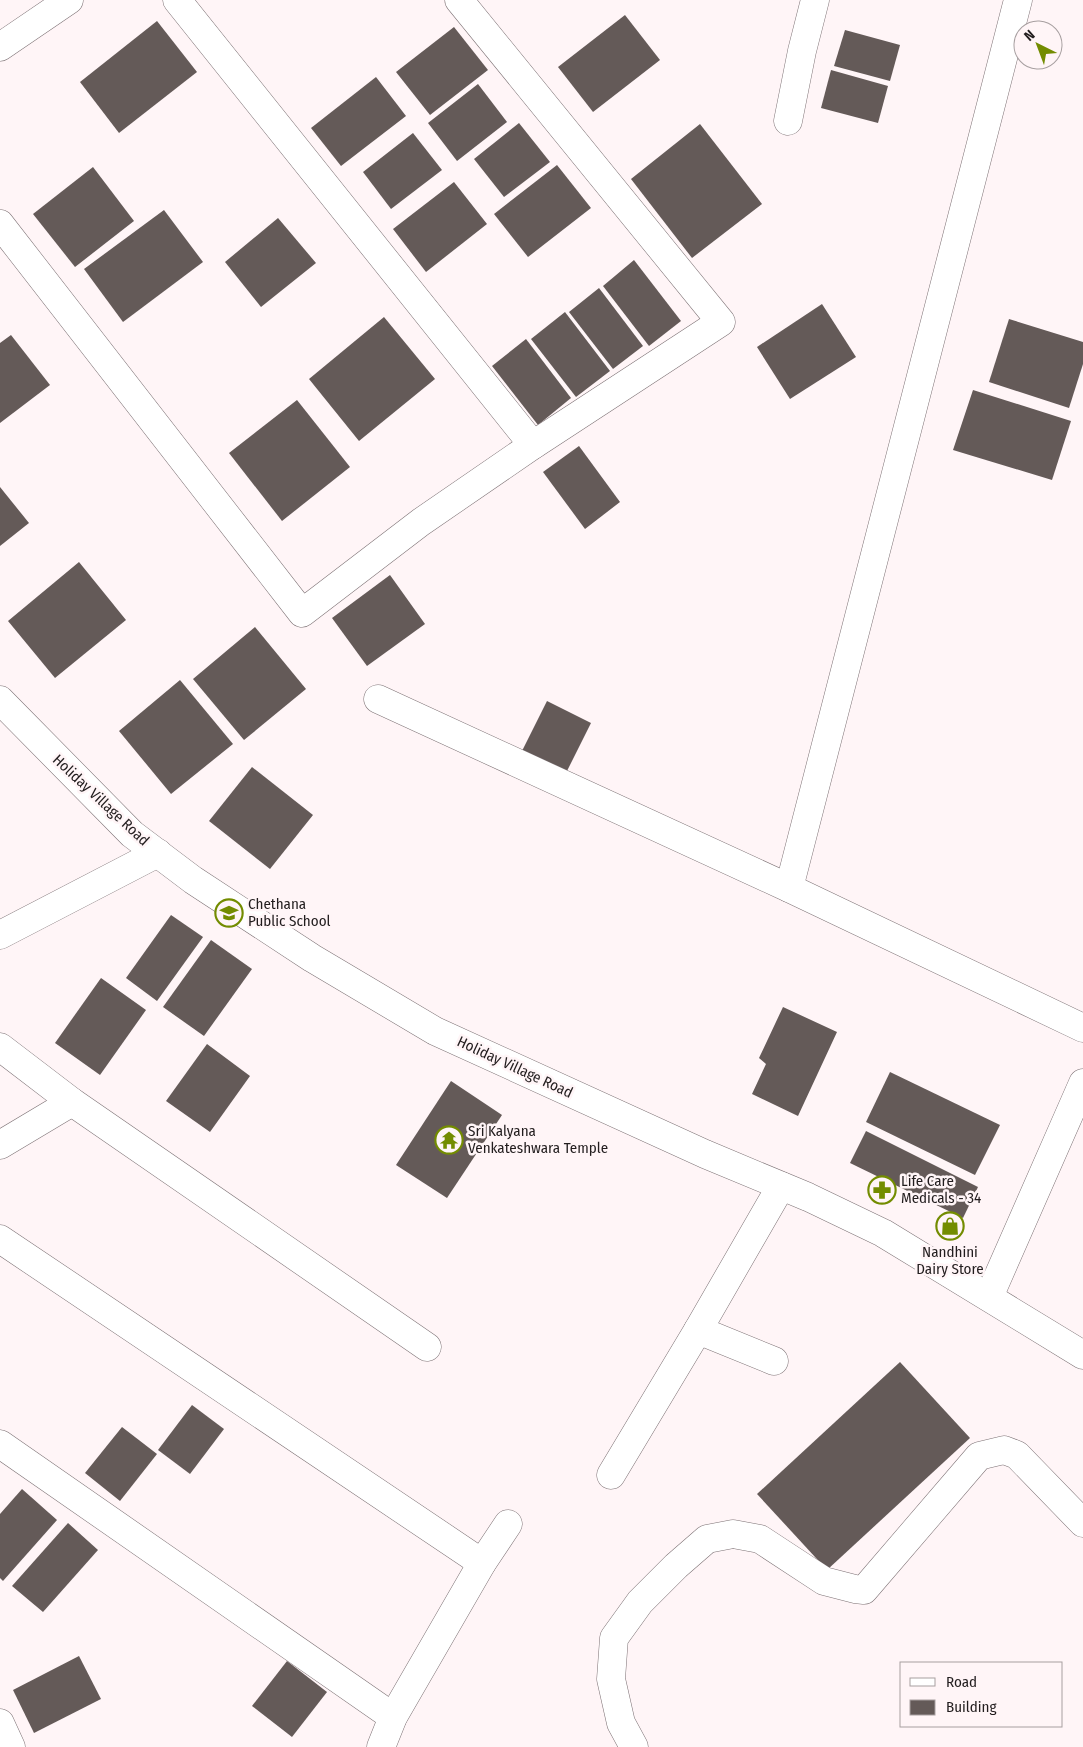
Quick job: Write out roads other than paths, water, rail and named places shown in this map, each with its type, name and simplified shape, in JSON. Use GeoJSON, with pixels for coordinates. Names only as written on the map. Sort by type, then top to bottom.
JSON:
{"type":"FeatureCollection","features":[{"type":"Feature","properties":{"kind":"street"},"geometry":{"type":"LineString","coordinates":[[0,47],[69,0]]}},
{"type":"Feature","properties":{"kind":"street"},"geometry":{"type":"LineString","coordinates":[[177,0],[533,445]]}},
{"type":"Feature","properties":{"kind":"street"},"geometry":{"type":"LineString","coordinates":[[0,224],[302,613],[421,522],[533,445],[721,322],[459,0]]}},
{"type":"Feature","properties":{"kind":"street"},"geometry":{"type":"LineString","coordinates":[[788,121],[802,50],[815,0]]}},
{"type":"Feature","properties":{"kind":"street"},"geometry":{"type":"LineString","coordinates":[[789,888],[1018,0]]}},
{"type":"Feature","properties":{"kind":"street"},"geometry":{"type":"LineString","coordinates":[[378,699],[789,888],[1083,1028]]}},
{"type":"Feature","properties":{"kind":"street","name":"Holiday Village Road"},"geometry":{"type":"LineString","coordinates":[[0,700],[132,834],[193,880],[312,958],[436,1031],[883,1232],[1083,1355]]}},
{"type":"Feature","properties":{"kind":"street"},"geometry":{"type":"LineString","coordinates":[[0,935],[158,853]]}},
{"type":"Feature","properties":{"kind":"street"},"geometry":{"type":"LineString","coordinates":[[0,1047],[72,1102],[427,1348]]}},
{"type":"Feature","properties":{"kind":"street"},"geometry":{"type":"LineString","coordinates":[[989,1297],[1083,1083]]}},
{"type":"Feature","properties":{"kind":"street"},"geometry":{"type":"LineString","coordinates":[[0,1145],[72,1102]]}},
{"type":"Feature","properties":{"kind":"street"},"geometry":{"type":"LineString","coordinates":[[611,1475],[782,1186]]}},
{"type":"Feature","properties":{"kind":"street"},"geometry":{"type":"LineString","coordinates":[[0,1239],[482,1563]]}},
{"type":"Feature","properties":{"kind":"street"},"geometry":{"type":"LineString","coordinates":[[698,1330],[774,1361]]}},
{"type":"Feature","properties":{"kind":"street"},"geometry":{"type":"LineString","coordinates":[[0,1444],[393,1717]]}},
{"type":"Feature","properties":{"kind":"street"},"geometry":{"type":"LineString","coordinates":[[634,1747],[621,1723],[611,1679],[614,1638],[640,1602],[676,1566],[707,1539],[733,1534],[760,1539],[824,1581],[864,1590],[979,1456],[1004,1450],[1017,1456],[1083,1522]]}},
{"type":"Feature","properties":{"kind":"street"},"geometry":{"type":"LineString","coordinates":[[381,1747],[393,1717],[482,1563],[508,1524]]}},
{"type":"Feature","properties":{"kind":"street"},"geometry":{"type":"LineString","coordinates":[[0,1723],[11,1747]]}},
{"type":"Feature","properties":{"kind":"place","name":"Chethana Public School"},"geometry":{"type":"Point","coordinates":[229,913]}},
{"type":"Feature","properties":{"kind":"place","name":"Sri Kalyana Venkateshwara Temple"},"geometry":{"type":"Point","coordinates":[449,1140]}},
{"type":"Feature","properties":{"kind":"place","name":"Life Care Medicals - 34"},"geometry":{"type":"Point","coordinates":[882,1190]}},
{"type":"Feature","properties":{"kind":"place","name":"Nandhini Dairy Store"},"geometry":{"type":"Point","coordinates":[950,1226]}}]}
